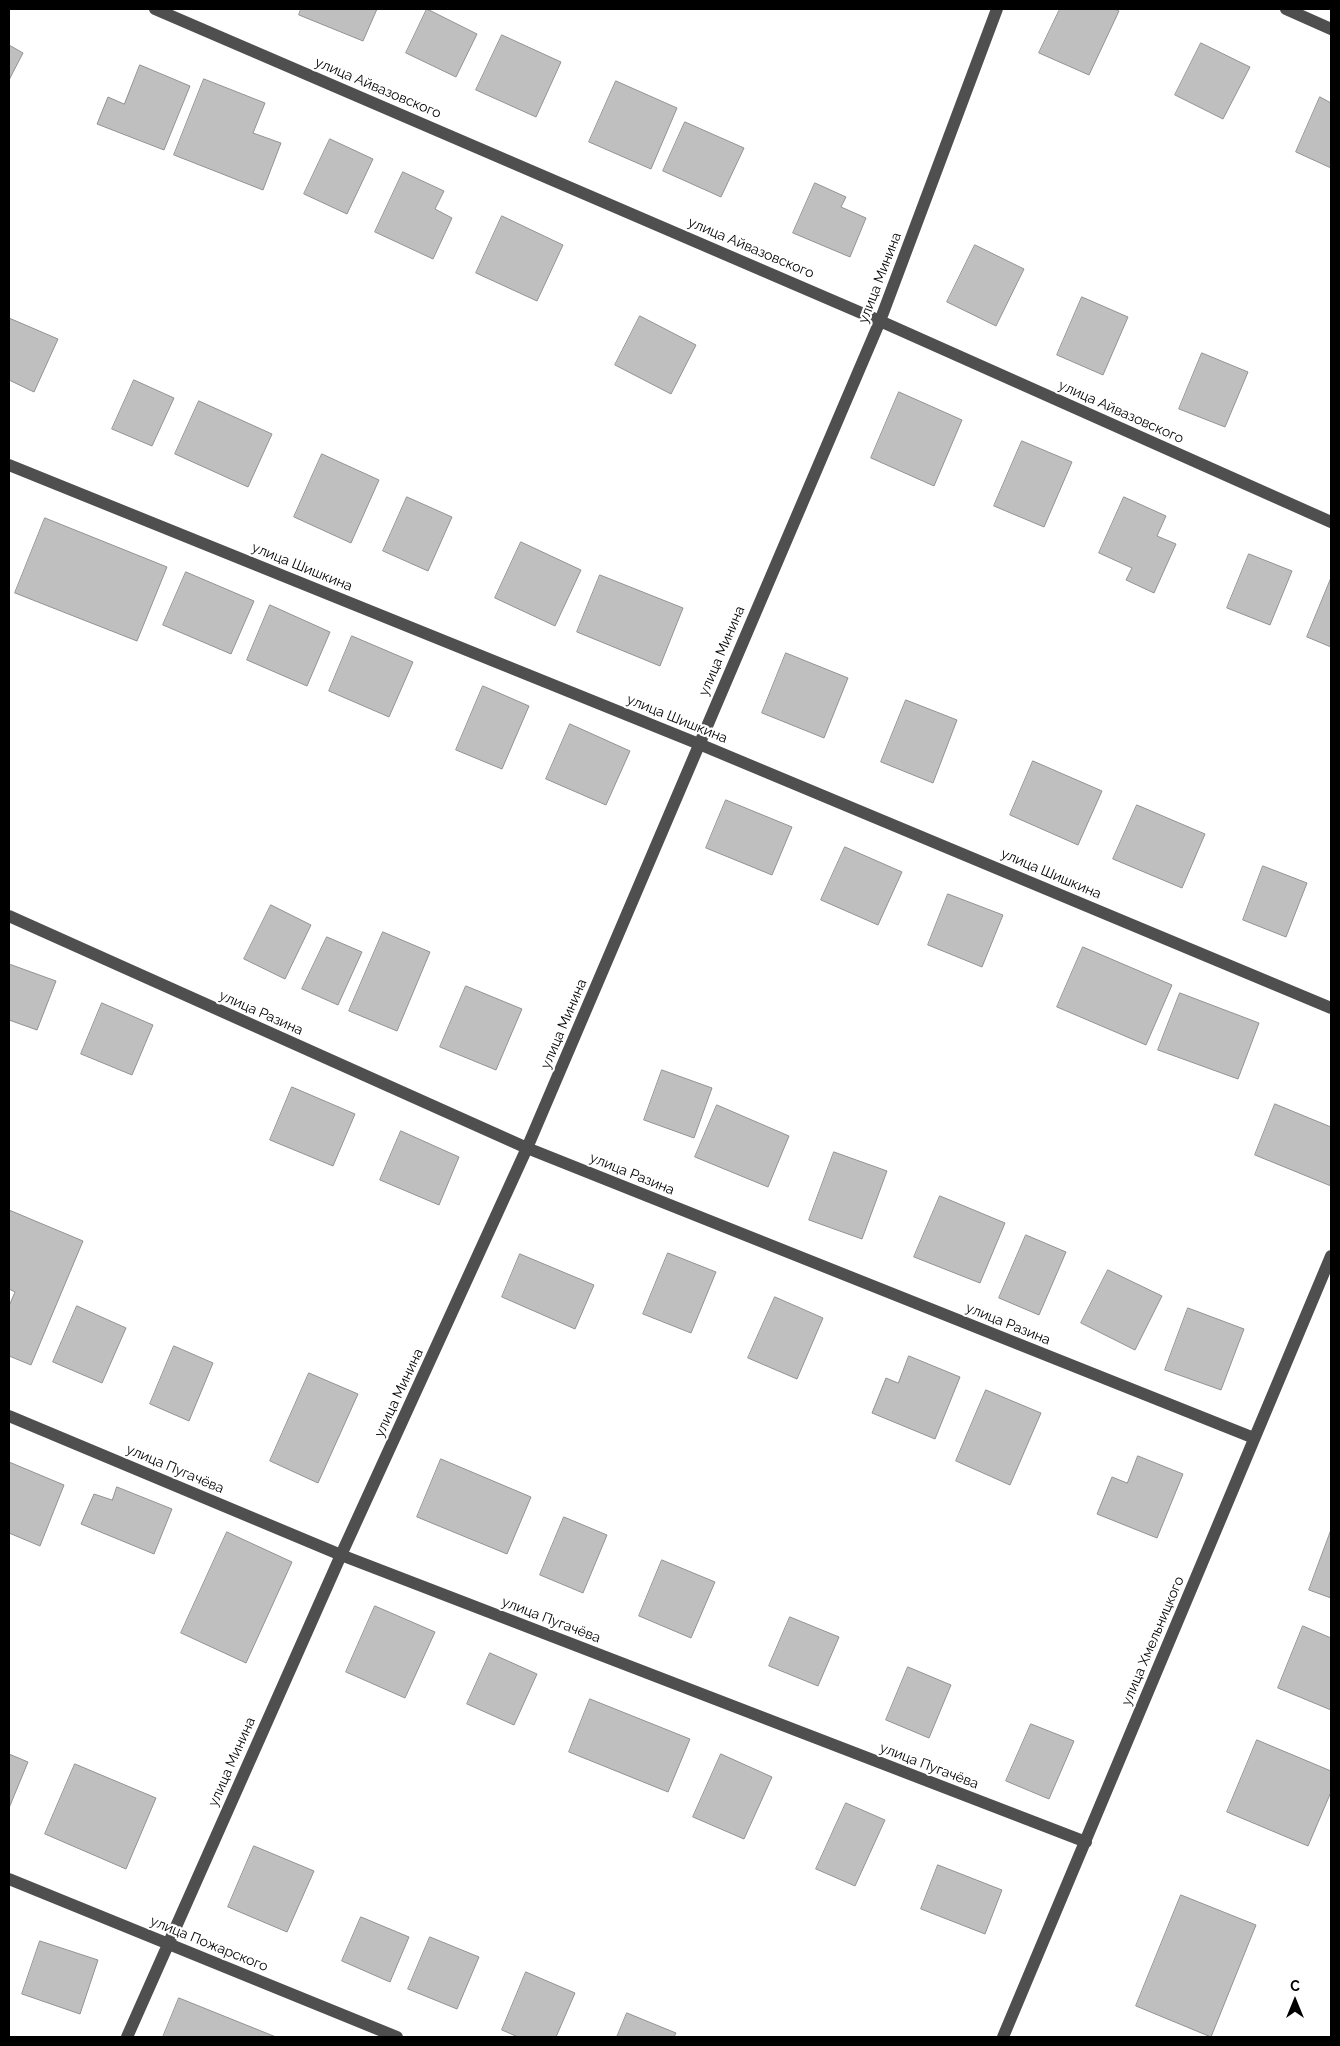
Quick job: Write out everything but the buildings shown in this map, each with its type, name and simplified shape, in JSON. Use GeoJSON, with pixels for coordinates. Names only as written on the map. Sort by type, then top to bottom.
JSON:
{"type":"FeatureCollection","features":[{"type":"Feature","properties":{"kind":"street","name":"улица Айвазовского"},"geometry":{"type":"LineString","coordinates":[[155,9],[880,321],[1331,522]]}},
{"type":"Feature","properties":{"kind":"street","name":"улица Минина"},"geometry":{"type":"LineString","coordinates":[[127,2037],[342,1555],[527,1148],[880,321],[998,9]]}},
{"type":"Feature","properties":{"kind":"street"},"geometry":{"type":"LineString","coordinates":[[1286,9],[1331,29]]}},
{"type":"Feature","properties":{"kind":"street","name":"улица Шишкина"},"geometry":{"type":"LineString","coordinates":[[9,465],[699,744],[1331,1008]]}},
{"type":"Feature","properties":{"kind":"street","name":"улица Разина"},"geometry":{"type":"LineString","coordinates":[[9,916],[527,1148],[1254,1438]]}},
{"type":"Feature","properties":{"kind":"street","name":"улица Хмельницкого"},"geometry":{"type":"LineString","coordinates":[[1003,2037],[1331,1256]]}},
{"type":"Feature","properties":{"kind":"street","name":"улица Пугачёва"},"geometry":{"type":"LineString","coordinates":[[9,1416],[342,1555],[1086,1842]]}},
{"type":"Feature","properties":{"kind":"street","name":"улица Пожарского"},"geometry":{"type":"LineString","coordinates":[[9,1879],[397,2037]]}}]}
